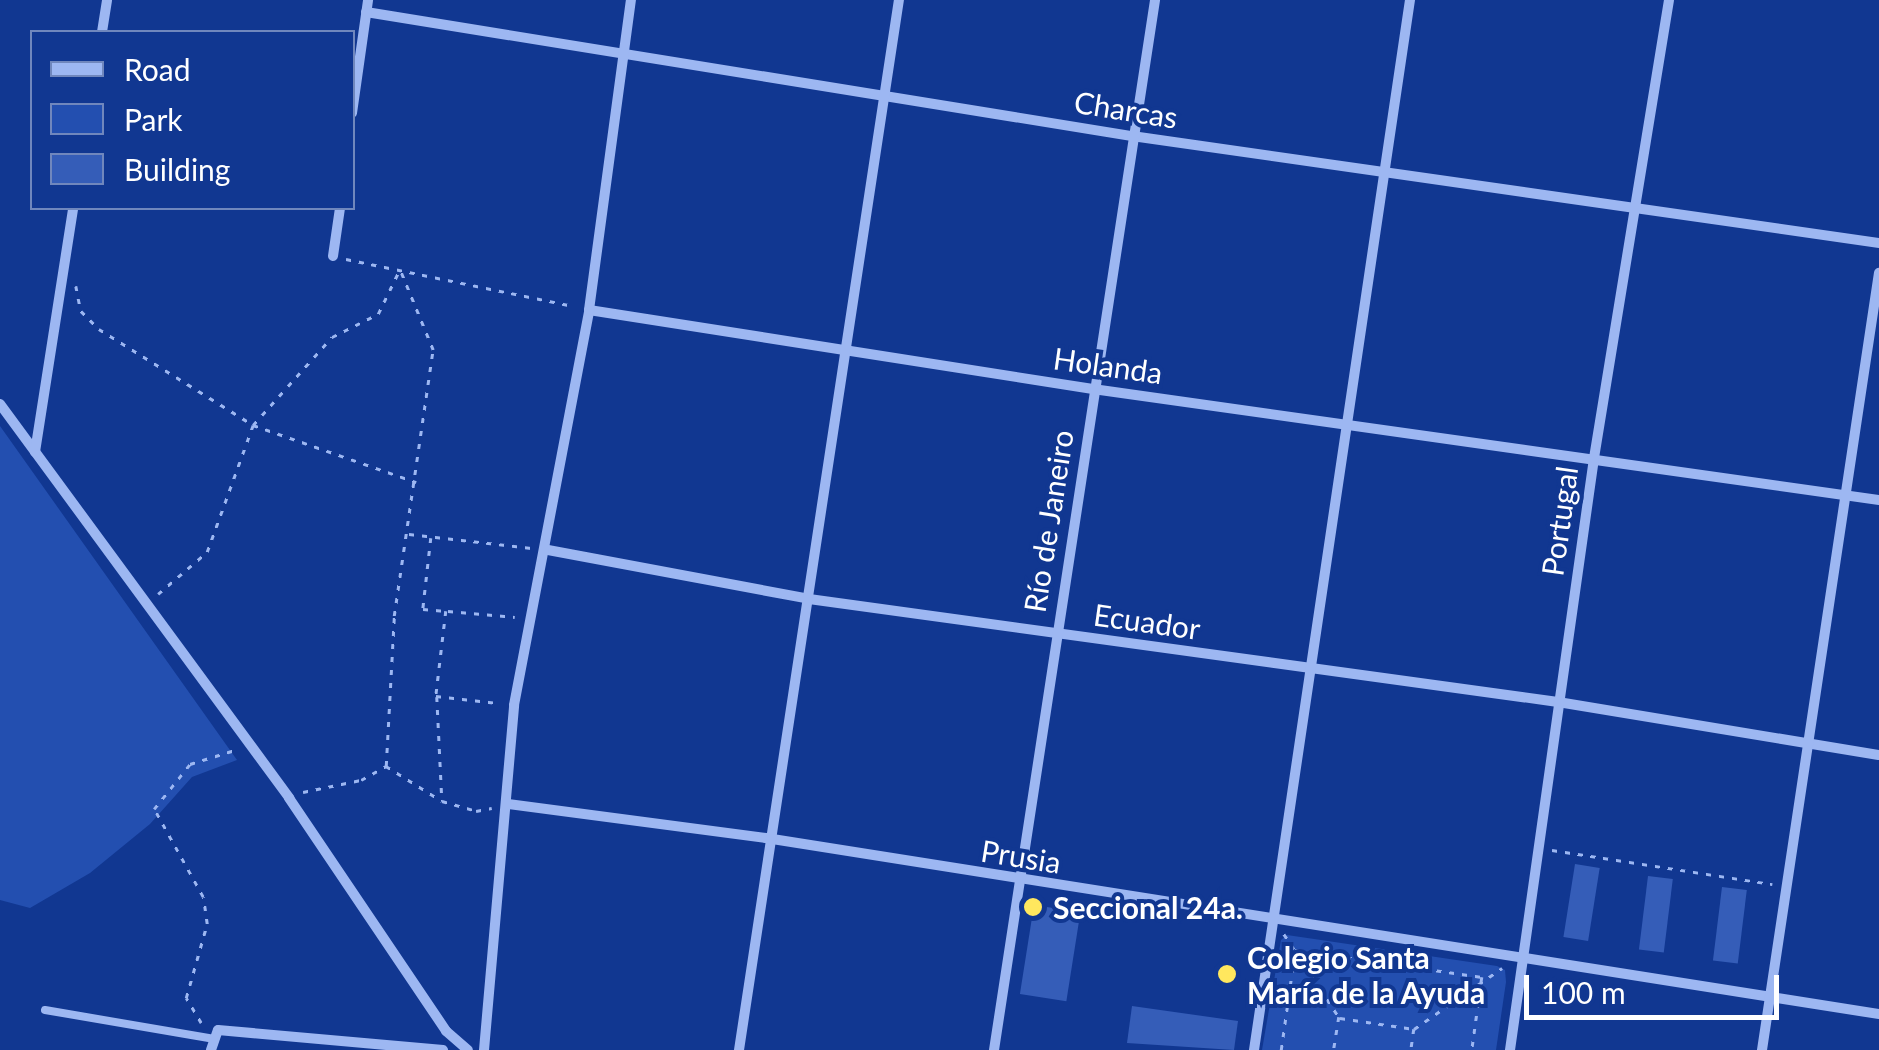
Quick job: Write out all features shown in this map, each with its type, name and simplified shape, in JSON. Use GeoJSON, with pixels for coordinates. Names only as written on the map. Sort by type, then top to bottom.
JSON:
{"type":"FeatureCollection","features":[{"type":"Feature","properties":{"kind":"street"},"geometry":{"type":"LineString","coordinates":[[102,30],[107,0]]}},
{"type":"Feature","properties":{"kind":"street"},"geometry":{"type":"LineString","coordinates":[[484,1050],[514,705],[548,550],[590,310],[631,0]]}},
{"type":"Feature","properties":{"kind":"street"},"geometry":{"type":"LineString","coordinates":[[739,1050],[766,838],[809,599],[898,0]]}},
{"type":"Feature","properties":{"kind":"street","name":"Río de Janeiro"},"geometry":{"type":"LineString","coordinates":[[994,1050],[1016,881],[1156,0]]}},
{"type":"Feature","properties":{"kind":"street"},"geometry":{"type":"LineString","coordinates":[[1254,1050],[1278,926],[1307,669],[1410,0]]}},
{"type":"Feature","properties":{"kind":"street","name":"Portugal"},"geometry":{"type":"LineString","coordinates":[[1510,1050],[1594,458],[1670,0]]}},
{"type":"Feature","properties":{"kind":"street"},"geometry":{"type":"LineString","coordinates":[[355,92],[367,6]]}},
{"type":"Feature","properties":{"kind":"street","name":"Charcas"},"geometry":{"type":"LineString","coordinates":[[367,6],[1132,136],[1879,243]]}},
{"type":"Feature","properties":{"kind":"street"},"geometry":{"type":"LineString","coordinates":[[35,453],[73,210]]}},
{"type":"Feature","properties":{"kind":"street"},"geometry":{"type":"LineString","coordinates":[[333,256],[340,210]]}},
{"type":"Feature","properties":{"kind":"street"},"geometry":{"type":"LineString","coordinates":[[1762,1050],[1842,494],[1879,273]]}},
{"type":"Feature","properties":{"kind":"street","name":"Holanda"},"geometry":{"type":"LineString","coordinates":[[590,310],[1094,390],[1879,500]]}},
{"type":"Feature","properties":{"kind":"street"},"geometry":{"type":"LineString","coordinates":[[0,404],[289,798],[446,1031],[468,1050]]}},
{"type":"Feature","properties":{"kind":"street","name":"Ecuador"},"geometry":{"type":"LineString","coordinates":[[548,550],[809,599],[1558,702],[1879,755]]}},
{"type":"Feature","properties":{"kind":"street","name":"Prusia"},"geometry":{"type":"LineString","coordinates":[[508,804],[766,838],[1278,926],[1524,958],[1879,1014]]}},
{"type":"Feature","properties":{"kind":"street"},"geometry":{"type":"LineString","coordinates":[[215,1040],[443,1050]]}},
{"type":"Feature","properties":{"kind":"lane"},"geometry":{"type":"LineString","coordinates":[[45,1010],[215,1040]]}},
{"type":"Feature","properties":{"kind":"path"},"geometry":{"type":"LineString","coordinates":[[333,256],[590,310]]}},
{"type":"Feature","properties":{"kind":"path"},"geometry":{"type":"LineString","coordinates":[[146,603],[207,552],[253,425],[332,338],[378,314],[400,270]]}},
{"type":"Feature","properties":{"kind":"path"},"geometry":{"type":"LineString","coordinates":[[386,766],[394,616],[433,350],[400,270]]}},
{"type":"Feature","properties":{"kind":"path"},"geometry":{"type":"LineString","coordinates":[[75,280],[81,312],[98,329],[253,425],[416,482]]}},
{"type":"Feature","properties":{"kind":"path"},"geometry":{"type":"LineString","coordinates":[[408,534],[548,550]]}},
{"type":"Feature","properties":{"kind":"path"},"geometry":{"type":"LineString","coordinates":[[431,538],[423,609],[532,618]]}},
{"type":"Feature","properties":{"kind":"path"},"geometry":{"type":"LineString","coordinates":[[442,801],[436,696],[446,611]]}},
{"type":"Feature","properties":{"kind":"path"},"geometry":{"type":"LineString","coordinates":[[436,696],[514,705]]}},
{"type":"Feature","properties":{"kind":"path"},"geometry":{"type":"LineString","coordinates":[[215,1040],[194,1020],[186,998],[207,924],[203,897],[154,809],[190,764],[250,745]]}},
{"type":"Feature","properties":{"kind":"path"},"geometry":{"type":"LineString","coordinates":[[289,798],[361,780],[386,766]]}},
{"type":"Feature","properties":{"kind":"path"},"geometry":{"type":"LineString","coordinates":[[386,766],[442,801],[476,810],[508,804]]}},
{"type":"Feature","properties":{"kind":"path"},"geometry":{"type":"LineString","coordinates":[[1541,848],[1788,886]]}},
{"type":"Feature","properties":{"kind":"path"},"geometry":{"type":"LineString","coordinates":[[1278,926],[1339,1018],[1334,1050]]}},
{"type":"Feature","properties":{"kind":"path"},"geometry":{"type":"LineString","coordinates":[[1295,950],[1482,977]]}},
{"type":"Feature","properties":{"kind":"path"},"geometry":{"type":"LineString","coordinates":[[1281,1050],[1295,950]]}},
{"type":"Feature","properties":{"kind":"path"},"geometry":{"type":"LineString","coordinates":[[1339,1018],[1414,1028],[1482,977],[1513,964]]}},
{"type":"Feature","properties":{"kind":"path"},"geometry":{"type":"LineString","coordinates":[[1472,1050],[1482,977]]}},
{"type":"Feature","properties":{"kind":"path"},"geometry":{"type":"LineString","coordinates":[[1411,1050],[1414,1028]]}},
{"type":"Feature","properties":{"kind":"green space"},"geometry":{"type":"Polygon","coordinates":[[[0,426],[237,760],[192,777],[150,824],[90,873],[30,908],[0,900],[0,426]]]}},
{"type":"Feature","properties":{"kind":"green space"},"geometry":{"type":"Polygon","coordinates":[[[1287,935],[1505,970],[1496,1050],[1262,1050],[1281,940],[1287,935]]]}},
{"type":"Feature","properties":{"kind":"building"},"geometry":{"type":"Polygon","coordinates":[[[1575,864],[1600,868],[1588,941],[1563,937],[1575,864]]]}},
{"type":"Feature","properties":{"kind":"building"},"geometry":{"type":"Polygon","coordinates":[[[1648,876],[1673,879],[1664,952],[1639,949],[1648,876]]]}},
{"type":"Feature","properties":{"kind":"building"},"geometry":{"type":"Polygon","coordinates":[[[1722,887],[1747,890],[1738,963],[1713,960],[1722,887]]]}},
{"type":"Feature","properties":{"kind":"building"},"geometry":{"type":"Polygon","coordinates":[[[1034,905],[1080,912],[1066,1001],[1020,994],[1034,905]]]}},
{"type":"Feature","properties":{"kind":"building"},"geometry":{"type":"Polygon","coordinates":[[[1132,1006],[1238,1021],[1234,1050],[1127,1043],[1132,1006]]]}},
{"type":"Feature","properties":{"kind":"place","name":"Seccional 24a."},"geometry":{"type":"Point","coordinates":[1033,907]}},
{"type":"Feature","properties":{"kind":"place","name":"Colegio Santa María de la Ayuda"},"geometry":{"type":"Point","coordinates":[1227,974]}}]}
